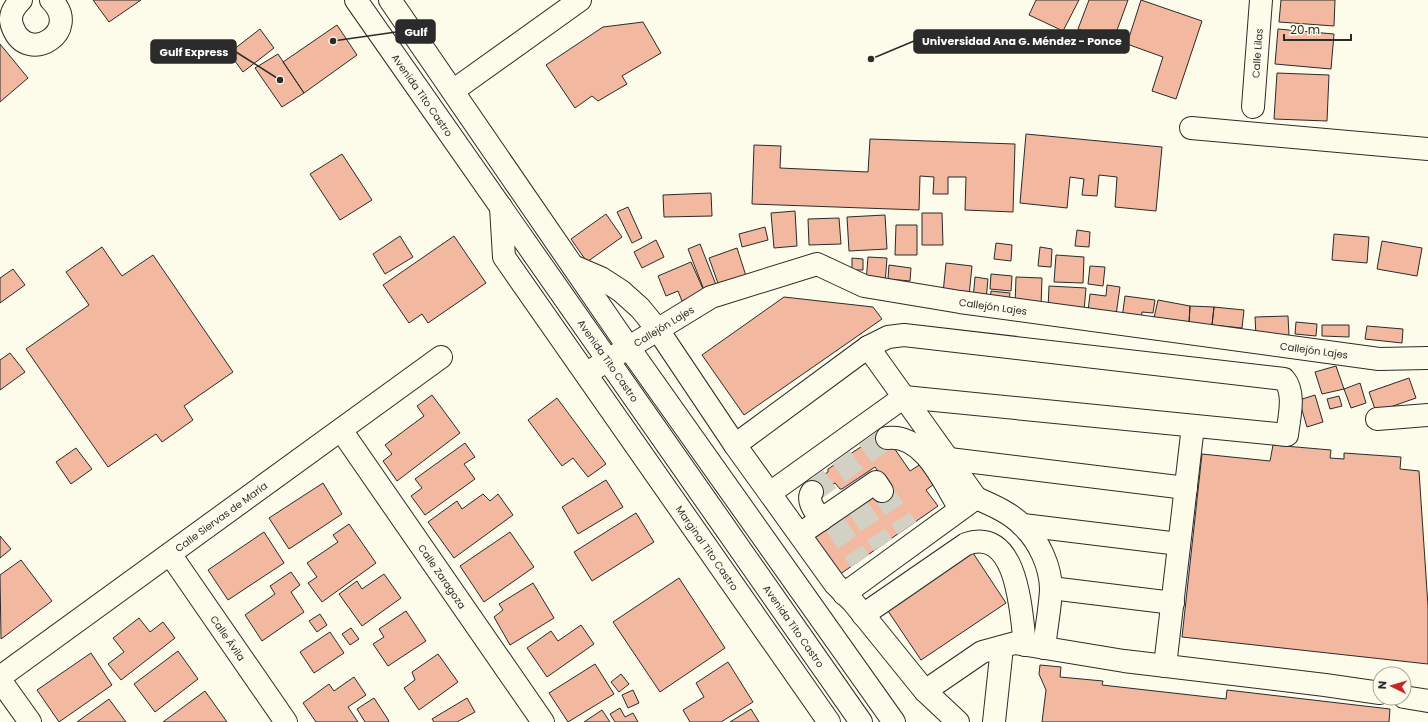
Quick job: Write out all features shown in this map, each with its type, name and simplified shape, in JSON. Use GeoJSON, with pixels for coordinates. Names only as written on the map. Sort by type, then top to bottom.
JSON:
{"type":"FeatureCollection","features":[{"type":"Feature","properties":{"kind":"street"},"geometry":{"type":"LineString","coordinates":[[21,0],[15,6],[11,15],[12,25],[15,34],[22,41],[31,44],[41,44],[50,40],[57,33],[60,24],[60,14],[56,5],[51,0]]}},
{"type":"Feature","properties":{"kind":"street","name":"Avenida Tito Castro"},"geometry":{"type":"LineString","coordinates":[[356,0],[861,722]]}},
{"type":"Feature","properties":{"kind":"street"},"geometry":{"type":"LineString","coordinates":[[390,0],[454,90],[629,348],[894,722]]}},
{"type":"Feature","properties":{"kind":"street"},"geometry":{"type":"LineString","coordinates":[[454,90],[580,0]]}},
{"type":"Feature","properties":{"kind":"street","name":"Calle Lilas"},"geometry":{"type":"LineString","coordinates":[[1253,107],[1261,0]]}},
{"type":"Feature","properties":{"kind":"street"},"geometry":{"type":"LineString","coordinates":[[1191,128],[1428,149]]}},
{"type":"Feature","properties":{"kind":"street","name":"Marginal Tito Castro"},"geometry":{"type":"LineString","coordinates":[[501,207],[504,257],[565,345],[587,373],[829,722]]}},
{"type":"Feature","properties":{"kind":"street","name":"Callejón Lajes"},"geometry":{"type":"LineString","coordinates":[[587,373],[608,362],[711,297],[817,264],[864,286],[960,302],[1379,359],[1428,358]]}},
{"type":"Feature","properties":{"kind":"street"},"geometry":{"type":"LineString","coordinates":[[573,266],[601,278],[621,291],[640,308],[658,330],[735,445],[835,584],[863,615],[925,691],[958,722]]}},
{"type":"Feature","properties":{"kind":"street"},"geometry":{"type":"LineString","coordinates":[[735,445],[868,347],[888,337],[904,335],[1284,379],[1288,384],[1291,394],[1287,435],[904,397],[770,493]]}},
{"type":"Feature","properties":{"kind":"street"},"geometry":{"type":"LineString","coordinates":[[868,347],[949,459],[968,503]]}},
{"type":"Feature","properties":{"kind":"street","name":"Calle Siervas de María"},"geometry":{"type":"LineString","coordinates":[[0,678],[441,357]]}},
{"type":"Feature","properties":{"kind":"street"},"geometry":{"type":"LineString","coordinates":[[1377,419],[1428,415]]}},
{"type":"Feature","properties":{"kind":"street"},"geometry":{"type":"LineString","coordinates":[[1165,666],[1193,426]]}},
{"type":"Feature","properties":{"kind":"street","name":"Calle Zaragoza"},"geometry":{"type":"LineString","coordinates":[[341,430],[543,722]]}},
{"type":"Feature","properties":{"kind":"street"},"geometry":{"type":"LineString","coordinates":[[887,438],[900,438],[908,440],[923,451],[968,503],[999,509],[1023,525],[1038,544],[1046,565],[1051,588],[1035,647]]}},
{"type":"Feature","properties":{"kind":"street"},"geometry":{"type":"LineString","coordinates":[[949,459],[1186,488]]}},
{"type":"Feature","properties":{"kind":"street"},"geometry":{"type":"LineString","coordinates":[[800,534],[854,503],[876,482],[882,491]]}},
{"type":"Feature","properties":{"kind":"street"},"geometry":{"type":"LineString","coordinates":[[812,492],[810,498],[811,502],[828,519]]}},
{"type":"Feature","properties":{"kind":"street"},"geometry":{"type":"LineString","coordinates":[[844,594],[864,568],[911,534],[968,503]]}},
{"type":"Feature","properties":{"kind":"street"},"geometry":{"type":"LineString","coordinates":[[1023,525],[1179,544]]}},
{"type":"Feature","properties":{"kind":"street"},"geometry":{"type":"LineString","coordinates":[[863,615],[966,544],[981,540],[992,544],[1010,565],[1018,596],[1035,647]]}},
{"type":"Feature","properties":{"kind":"street","name":"Calle Ávila"},"geometry":{"type":"LineString","coordinates":[[170,554],[286,722]]}},
{"type":"Feature","properties":{"kind":"street"},"geometry":{"type":"LineString","coordinates":[[1051,588],[1173,603]]}},
{"type":"Feature","properties":{"kind":"street"},"geometry":{"type":"LineString","coordinates":[[925,691],[982,652],[1015,643],[1124,661],[1372,692]]}},
{"type":"Feature","properties":{"kind":"street"},"geometry":{"type":"LineString","coordinates":[[994,722],[1002,647]]}},
{"type":"Feature","properties":{"kind":"street"},"geometry":{"type":"LineString","coordinates":[[0,678],[30,722]]}},
{"type":"Feature","properties":{"kind":"street"},"geometry":{"type":"LineString","coordinates":[[1412,698],[1428,701]]}},
{"type":"Feature","properties":{"kind":"building"},"geometry":{"type":"Polygon","coordinates":[[[93,0],[141,0],[109,22],[93,0]]]}},
{"type":"Feature","properties":{"kind":"building"},"geometry":{"type":"Polygon","coordinates":[[[1036,0],[1079,0],[1063,31],[1029,15],[1036,0]]]}},
{"type":"Feature","properties":{"kind":"building"},"geometry":{"type":"Polygon","coordinates":[[[1089,0],[1128,0],[1113,41],[1078,29],[1089,0]]]}},
{"type":"Feature","properties":{"kind":"building"},"geometry":{"type":"Polygon","coordinates":[[[1141,0],[1202,21],[1176,99],[1152,91],[1163,57],[1127,44],[1141,0]]]}},
{"type":"Feature","properties":{"kind":"building"},"geometry":{"type":"Polygon","coordinates":[[[1281,0],[1335,0],[1334,26],[1279,22],[1281,0]]]}},
{"type":"Feature","properties":{"kind":"building"},"geometry":{"type":"Polygon","coordinates":[[[643,22],[661,53],[622,76],[627,84],[598,101],[592,96],[575,108],[546,65],[603,27],[643,22]]]}},
{"type":"Feature","properties":{"kind":"building"},"geometry":{"type":"Polygon","coordinates":[[[337,25],[357,55],[304,93],[283,62],[337,25]]]}},
{"type":"Feature","properties":{"kind":"building"},"geometry":{"type":"Polygon","coordinates":[[[260,29],[274,48],[243,72],[229,53],[260,29]]]}},
{"type":"Feature","properties":{"kind":"building"},"geometry":{"type":"Polygon","coordinates":[[[1278,29],[1334,34],[1331,69],[1275,64],[1278,29]]]}},
{"type":"Feature","properties":{"kind":"building"},"geometry":{"type":"Polygon","coordinates":[[[0,44],[28,78],[0,102],[0,44]]]}},
{"type":"Feature","properties":{"kind":"building"},"geometry":{"type":"Polygon","coordinates":[[[278,54],[304,93],[282,107],[255,68],[278,54]]]}},
{"type":"Feature","properties":{"kind":"building"},"geometry":{"type":"Polygon","coordinates":[[[1277,73],[1329,75],[1327,121],[1274,119],[1277,73]]]}},
{"type":"Feature","properties":{"kind":"building"},"geometry":{"type":"Polygon","coordinates":[[[1026,134],[1162,147],[1156,211],[1115,207],[1117,177],[1099,175],[1097,196],[1082,195],[1084,179],[1070,177],[1067,208],[1020,203],[1026,134]]]}},
{"type":"Feature","properties":{"kind":"building"},"geometry":{"type":"Polygon","coordinates":[[[870,139],[1015,144],[1013,212],[965,210],[966,177],[948,177],[948,194],[933,194],[934,177],[920,176],[919,210],[752,204],[754,145],[781,146],[780,168],[868,172],[870,139]]]}},
{"type":"Feature","properties":{"kind":"building"},"geometry":{"type":"Polygon","coordinates":[[[342,154],[372,200],[340,220],[310,174],[342,154]]]}},
{"type":"Feature","properties":{"kind":"building"},"geometry":{"type":"Polygon","coordinates":[[[711,193],[712,216],[664,217],[663,195],[711,193]]]}},
{"type":"Feature","properties":{"kind":"building"},"geometry":{"type":"Polygon","coordinates":[[[628,207],[642,238],[632,243],[617,212],[628,207]]]}},
{"type":"Feature","properties":{"kind":"building"},"geometry":{"type":"Polygon","coordinates":[[[795,211],[797,246],[774,248],[771,213],[795,211]]]}},
{"type":"Feature","properties":{"kind":"building"},"geometry":{"type":"Polygon","coordinates":[[[922,213],[942,213],[943,245],[922,245],[922,213]]]}},
{"type":"Feature","properties":{"kind":"building"},"geometry":{"type":"Polygon","coordinates":[[[606,214],[622,237],[587,262],[571,239],[606,214]]]}},
{"type":"Feature","properties":{"kind":"building"},"geometry":{"type":"Polygon","coordinates":[[[885,215],[887,249],[849,251],[847,217],[885,215]]]}},
{"type":"Feature","properties":{"kind":"building"},"geometry":{"type":"Polygon","coordinates":[[[839,218],[841,244],[809,245],[808,219],[839,218]]]}},
{"type":"Feature","properties":{"kind":"building"},"geometry":{"type":"Polygon","coordinates":[[[896,225],[917,225],[917,255],[895,255],[896,225]]]}},
{"type":"Feature","properties":{"kind":"building"},"geometry":{"type":"Polygon","coordinates":[[[765,227],[768,240],[742,247],[739,234],[765,227]]]}},
{"type":"Feature","properties":{"kind":"building"},"geometry":{"type":"Polygon","coordinates":[[[1077,230],[1090,232],[1089,247],[1075,246],[1077,230]]]}},
{"type":"Feature","properties":{"kind":"building"},"geometry":{"type":"Polygon","coordinates":[[[1334,234],[1369,237],[1367,263],[1332,260],[1334,234]]]}},
{"type":"Feature","properties":{"kind":"building"},"geometry":{"type":"Polygon","coordinates":[[[400,236],[413,257],[385,274],[373,254],[400,236]]]}},
{"type":"Feature","properties":{"kind":"building"},"geometry":{"type":"Polygon","coordinates":[[[454,236],[486,283],[428,323],[422,314],[409,323],[383,285],[454,236]]]}},
{"type":"Feature","properties":{"kind":"building"},"geometry":{"type":"Polygon","coordinates":[[[656,240],[664,257],[642,268],[634,252],[656,240]]]}},
{"type":"Feature","properties":{"kind":"building"},"geometry":{"type":"Polygon","coordinates":[[[1382,241],[1422,248],[1417,276],[1377,269],[1382,241]]]}},
{"type":"Feature","properties":{"kind":"building"},"geometry":{"type":"Polygon","coordinates":[[[996,243],[1012,245],[1011,261],[994,259],[996,243]]]}},
{"type":"Feature","properties":{"kind":"building"},"geometry":{"type":"Polygon","coordinates":[[[700,244],[718,290],[706,295],[688,249],[700,244]]]}},
{"type":"Feature","properties":{"kind":"building"},"geometry":{"type":"Polygon","coordinates":[[[102,247],[122,276],[153,255],[233,372],[184,406],[193,420],[162,442],[156,434],[108,467],[26,349],[89,305],[66,272],[102,247]]]}},
{"type":"Feature","properties":{"kind":"building"},"geometry":{"type":"Polygon","coordinates":[[[1040,247],[1052,249],[1051,267],[1038,266],[1040,247]]]}},
{"type":"Feature","properties":{"kind":"building"},"geometry":{"type":"Polygon","coordinates":[[[737,248],[747,279],[720,289],[709,258],[737,248]]]}},
{"type":"Feature","properties":{"kind":"building"},"geometry":{"type":"Polygon","coordinates":[[[1056,255],[1084,257],[1083,283],[1054,282],[1056,255]]]}},
{"type":"Feature","properties":{"kind":"building"},"geometry":{"type":"Polygon","coordinates":[[[868,257],[887,258],[885,284],[866,282],[868,257]]]}},
{"type":"Feature","properties":{"kind":"building"},"geometry":{"type":"Polygon","coordinates":[[[852,258],[863,259],[863,270],[852,270],[852,258]]]}},
{"type":"Feature","properties":{"kind":"building"},"geometry":{"type":"Polygon","coordinates":[[[691,262],[704,291],[682,301],[678,291],[666,296],[658,276],[691,262]]]}},
{"type":"Feature","properties":{"kind":"building"},"geometry":{"type":"Polygon","coordinates":[[[946,263],[972,266],[969,296],[943,293],[946,263]]]}},
{"type":"Feature","properties":{"kind":"building"},"geometry":{"type":"Polygon","coordinates":[[[889,265],[911,268],[910,281],[888,279],[889,265]]]}},
{"type":"Feature","properties":{"kind":"building"},"geometry":{"type":"Polygon","coordinates":[[[1090,266],[1105,267],[1103,286],[1088,284],[1090,266]]]}},
{"type":"Feature","properties":{"kind":"building"},"geometry":{"type":"Polygon","coordinates":[[[13,269],[25,285],[0,303],[0,278],[13,269]]]}},
{"type":"Feature","properties":{"kind":"building"},"geometry":{"type":"Polygon","coordinates":[[[991,274],[1012,276],[1011,291],[990,289],[991,274]]]}},
{"type":"Feature","properties":{"kind":"building"},"geometry":{"type":"Polygon","coordinates":[[[975,277],[988,279],[986,300],[973,299],[975,277]]]}},
{"type":"Feature","properties":{"kind":"building"},"geometry":{"type":"Polygon","coordinates":[[[1016,277],[1042,278],[1041,306],[1015,305],[1016,277]]]}},
{"type":"Feature","properties":{"kind":"building"},"geometry":{"type":"Polygon","coordinates":[[[1107,285],[1120,287],[1116,315],[1088,311],[1090,294],[1106,296],[1107,285]]]}},
{"type":"Feature","properties":{"kind":"building"},"geometry":{"type":"Polygon","coordinates":[[[1049,286],[1086,288],[1084,311],[1048,309],[1049,286]]]}},
{"type":"Feature","properties":{"kind":"building"},"geometry":{"type":"Polygon","coordinates":[[[991,291],[1010,293],[1009,303],[990,302],[991,291]]]}},
{"type":"Feature","properties":{"kind":"building"},"geometry":{"type":"Polygon","coordinates":[[[1125,296],[1155,300],[1153,313],[1142,312],[1141,322],[1122,318],[1125,296]]]}},
{"type":"Feature","properties":{"kind":"building"},"geometry":{"type":"Polygon","coordinates":[[[784,297],[873,307],[882,319],[744,415],[702,355],[784,297]]]}},
{"type":"Feature","properties":{"kind":"building"},"geometry":{"type":"Polygon","coordinates":[[[1158,300],[1190,306],[1189,323],[1154,318],[1158,300]]]}},
{"type":"Feature","properties":{"kind":"building"},"geometry":{"type":"Polygon","coordinates":[[[1190,306],[1214,307],[1212,325],[1189,323],[1190,306]]]}},
{"type":"Feature","properties":{"kind":"building"},"geometry":{"type":"Polygon","coordinates":[[[1214,307],[1244,310],[1242,328],[1212,325],[1214,307]]]}},
{"type":"Feature","properties":{"kind":"building"},"geometry":{"type":"Polygon","coordinates":[[[1288,316],[1289,336],[1256,336],[1255,317],[1288,316]]]}},
{"type":"Feature","properties":{"kind":"building"},"geometry":{"type":"Polygon","coordinates":[[[1296,322],[1317,324],[1316,336],[1295,334],[1296,322]]]}},
{"type":"Feature","properties":{"kind":"building"},"geometry":{"type":"Polygon","coordinates":[[[1322,325],[1349,325],[1349,337],[1322,336],[1322,325]]]}},
{"type":"Feature","properties":{"kind":"building"},"geometry":{"type":"Polygon","coordinates":[[[1367,326],[1403,329],[1402,343],[1365,339],[1367,326]]]}},
{"type":"Feature","properties":{"kind":"building"},"geometry":{"type":"Polygon","coordinates":[[[10,353],[25,372],[0,390],[0,360],[10,353]]]}},
{"type":"Feature","properties":{"kind":"building"},"geometry":{"type":"Polygon","coordinates":[[[1336,366],[1344,389],[1322,394],[1315,372],[1336,366]]]}},
{"type":"Feature","properties":{"kind":"building"},"geometry":{"type":"Polygon","coordinates":[[[1409,378],[1416,398],[1376,412],[1369,392],[1409,378]]]}},
{"type":"Feature","properties":{"kind":"building"},"geometry":{"type":"Polygon","coordinates":[[[1360,383],[1366,403],[1351,408],[1344,389],[1360,383]]]}},
{"type":"Feature","properties":{"kind":"building"},"geometry":{"type":"Polygon","coordinates":[[[432,395],[460,433],[397,481],[383,461],[392,454],[385,445],[424,416],[417,406],[432,395]]]}},
{"type":"Feature","properties":{"kind":"building"},"geometry":{"type":"Polygon","coordinates":[[[1315,395],[1323,422],[1307,427],[1299,400],[1315,395]]]}},
{"type":"Feature","properties":{"kind":"building"},"geometry":{"type":"Polygon","coordinates":[[[1339,396],[1342,406],[1330,409],[1327,399],[1339,396]]]}},
{"type":"Feature","properties":{"kind":"building"},"geometry":{"type":"Polygon","coordinates":[[[557,398],[606,464],[588,477],[573,458],[562,466],[528,420],[557,398]]]}},
{"type":"Feature","properties":{"kind":"building"},"geometry":{"type":"Polygon","coordinates":[[[883,432],[910,471],[924,462],[937,482],[926,490],[938,506],[836,577],[810,541],[888,486],[875,467],[842,489],[840,489],[835,483],[815,497],[807,486],[828,472],[828,469],[883,432]]]}},
{"type":"Feature","properties":{"kind":"building"},"geometry":{"type":"Polygon","coordinates":[[[465,443],[475,457],[464,464],[475,479],[425,515],[411,496],[422,488],[415,479],[465,443]]]}},
{"type":"Feature","properties":{"kind":"building"},"geometry":{"type":"Polygon","coordinates":[[[1273,445],[1331,450],[1330,458],[1344,459],[1344,453],[1401,457],[1400,469],[1419,471],[1428,606],[1428,664],[1182,637],[1202,454],[1270,461],[1273,445]]]}},
{"type":"Feature","properties":{"kind":"building"},"geometry":{"type":"Polygon","coordinates":[[[76,448],[92,469],[71,484],[56,462],[76,448]]]}},
{"type":"Feature","properties":{"kind":"building"},"geometry":{"type":"Polygon","coordinates":[[[606,480],[623,507],[578,534],[562,507],[606,480]]]}},
{"type":"Feature","properties":{"kind":"building"},"geometry":{"type":"Polygon","coordinates":[[[323,483],[342,514],[289,549],[269,518],[323,483]]]}},
{"type":"Feature","properties":{"kind":"building"},"geometry":{"type":"Polygon","coordinates":[[[483,494],[490,501],[498,494],[513,515],[454,558],[428,522],[457,501],[462,509],[483,494]]]}},
{"type":"Feature","properties":{"kind":"building"},"geometry":{"type":"Polygon","coordinates":[[[636,513],[654,542],[592,581],[574,552],[636,513]]]}},
{"type":"Feature","properties":{"kind":"building"},"geometry":{"type":"Polygon","coordinates":[[[349,524],[376,563],[322,602],[308,583],[317,577],[307,563],[338,542],[333,535],[349,524]]]}},
{"type":"Feature","properties":{"kind":"building"},"geometry":{"type":"Polygon","coordinates":[[[264,532],[284,563],[228,600],[208,570],[264,532]]]}},
{"type":"Feature","properties":{"kind":"building"},"geometry":{"type":"Polygon","coordinates":[[[510,532],[534,567],[484,602],[460,566],[510,532]]]}},
{"type":"Feature","properties":{"kind":"building"},"geometry":{"type":"Polygon","coordinates":[[[0,536],[11,549],[0,558],[0,536]]]}},
{"type":"Feature","properties":{"kind":"building"},"geometry":{"type":"Polygon","coordinates":[[[971,550],[1006,603],[921,660],[886,608],[971,550]]]}},
{"type":"Feature","properties":{"kind":"building"},"geometry":{"type":"Polygon","coordinates":[[[21,560],[52,601],[1,639],[0,575],[21,560]]]}},
{"type":"Feature","properties":{"kind":"building"},"geometry":{"type":"Polygon","coordinates":[[[291,572],[300,585],[291,592],[304,612],[262,641],[245,615],[275,594],[270,586],[291,572]]]}},
{"type":"Feature","properties":{"kind":"building"},"geometry":{"type":"Polygon","coordinates":[[[384,574],[401,598],[362,626],[339,594],[357,581],[362,589],[384,574]]]}},
{"type":"Feature","properties":{"kind":"building"},"geometry":{"type":"Polygon","coordinates":[[[679,578],[725,648],[660,692],[613,622],[679,578]]]}},
{"type":"Feature","properties":{"kind":"building"},"geometry":{"type":"Polygon","coordinates":[[[533,583],[554,618],[510,645],[494,617],[503,610],[499,604],[533,583]]]}},
{"type":"Feature","properties":{"kind":"building"},"geometry":{"type":"Polygon","coordinates":[[[406,611],[426,641],[388,666],[373,644],[384,637],[379,629],[406,611]]]}},
{"type":"Feature","properties":{"kind":"building"},"geometry":{"type":"Polygon","coordinates":[[[320,614],[327,625],[317,632],[309,621],[320,614]]]}},
{"type":"Feature","properties":{"kind":"building"},"geometry":{"type":"Polygon","coordinates":[[[139,618],[150,632],[163,622],[175,638],[121,680],[108,664],[124,652],[113,638],[139,618]]]}},
{"type":"Feature","properties":{"kind":"building"},"geometry":{"type":"Polygon","coordinates":[[[581,625],[594,644],[547,677],[527,648],[551,631],[558,641],[581,625]]]}},
{"type":"Feature","properties":{"kind":"building"},"geometry":{"type":"Polygon","coordinates":[[[351,628],[359,639],[350,645],[342,634],[351,628]]]}},
{"type":"Feature","properties":{"kind":"building"},"geometry":{"type":"Polygon","coordinates":[[[330,632],[344,653],[314,673],[300,652],[330,632]]]}},
{"type":"Feature","properties":{"kind":"building"},"geometry":{"type":"Polygon","coordinates":[[[178,651],[198,679],[155,712],[134,684],[178,651]]]}},
{"type":"Feature","properties":{"kind":"building"},"geometry":{"type":"Polygon","coordinates":[[[91,653],[112,685],[59,722],[37,690],[91,653]]]}},
{"type":"Feature","properties":{"kind":"building"},"geometry":{"type":"Polygon","coordinates":[[[438,654],[458,682],[419,710],[404,688],[415,680],[412,672],[438,654]]]}},
{"type":"Feature","properties":{"kind":"building"},"geometry":{"type":"Polygon","coordinates":[[[728,662],[753,702],[721,722],[690,722],[683,710],[704,697],[696,683],[728,662]]]}},
{"type":"Feature","properties":{"kind":"building"},"geometry":{"type":"Polygon","coordinates":[[[595,664],[614,694],[568,722],[549,693],[595,664]]]}},
{"type":"Feature","properties":{"kind":"building"},"geometry":{"type":"Polygon","coordinates":[[[1040,665],[1061,667],[1060,677],[1103,681],[1102,685],[1226,699],[1227,690],[1390,709],[1389,722],[1042,722],[1046,690],[1039,674],[1040,665]]]}},
{"type":"Feature","properties":{"kind":"building"},"geometry":{"type":"Polygon","coordinates":[[[621,674],[629,684],[619,692],[611,682],[621,674]]]}},
{"type":"Feature","properties":{"kind":"building"},"geometry":{"type":"Polygon","coordinates":[[[354,677],[366,695],[348,707],[358,722],[316,722],[303,703],[329,684],[334,691],[354,677]]]}},
{"type":"Feature","properties":{"kind":"building"},"geometry":{"type":"Polygon","coordinates":[[[633,690],[639,703],[628,708],[622,695],[633,690]]]}},
{"type":"Feature","properties":{"kind":"building"},"geometry":{"type":"Polygon","coordinates":[[[205,691],[227,722],[163,722],[205,691]]]}},
{"type":"Feature","properties":{"kind":"building"},"geometry":{"type":"Polygon","coordinates":[[[374,698],[389,721],[388,722],[365,722],[357,709],[374,698]]]}},
{"type":"Feature","properties":{"kind":"building"},"geometry":{"type":"Polygon","coordinates":[[[467,698],[475,712],[457,722],[434,722],[432,719],[467,698]]]}},
{"type":"Feature","properties":{"kind":"building"},"geometry":{"type":"Polygon","coordinates":[[[109,699],[126,722],[77,722],[109,699]]]}},
{"type":"Feature","properties":{"kind":"building"},"geometry":{"type":"Polygon","coordinates":[[[620,708],[625,717],[633,713],[638,722],[615,722],[610,714],[620,708]]]}},
{"type":"Feature","properties":{"kind":"building"},"geometry":{"type":"Polygon","coordinates":[[[751,709],[759,722],[730,722],[751,709]]]}},
{"type":"Feature","properties":{"kind":"building"},"geometry":{"type":"Polygon","coordinates":[[[602,710],[610,722],[584,722],[602,710]]]}},
{"type":"Feature","properties":{"kind":"tunnel"},"geometry":{"type":"LineString","coordinates":[[812,492],[887,438]]}},
{"type":"Feature","properties":{"kind":"tunnel"},"geometry":{"type":"LineString","coordinates":[[882,491],[907,528]]}},
{"type":"Feature","properties":{"kind":"tunnel"},"geometry":{"type":"LineString","coordinates":[[858,507],[883,545]]}},
{"type":"Feature","properties":{"kind":"tunnel"},"geometry":{"type":"LineString","coordinates":[[835,524],[860,561]]}},
{"type":"Feature","properties":{"kind":"place","name":"Gulf"},"geometry":{"type":"Point","coordinates":[333,41]}},
{"type":"Feature","properties":{"kind":"place","name":"Universidad Ana G. Méndez - Ponce"},"geometry":{"type":"Point","coordinates":[871,59]}},
{"type":"Feature","properties":{"kind":"place","name":"Gulf Express"},"geometry":{"type":"Point","coordinates":[280,80]}}]}
